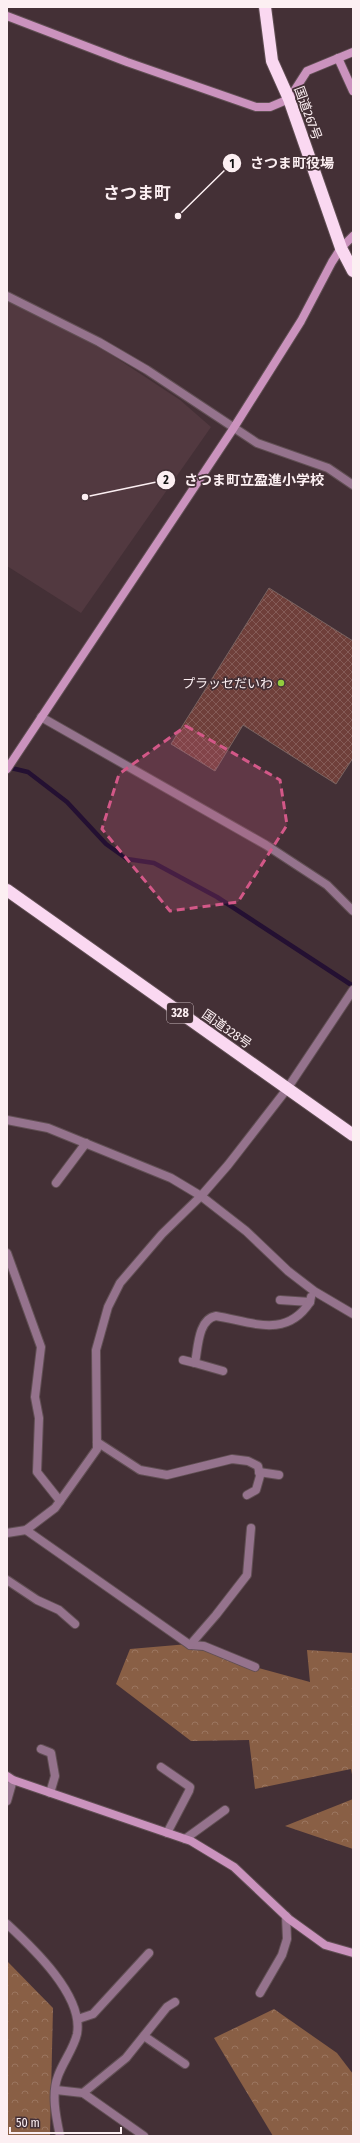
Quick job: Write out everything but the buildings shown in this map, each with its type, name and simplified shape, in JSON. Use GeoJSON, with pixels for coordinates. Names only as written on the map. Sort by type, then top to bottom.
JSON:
{"type":"FeatureCollection","features":[{"type":"Feature","properties":{"kind":"highway","name":"国道267号"},"geometry":{"type":"LineString","coordinates":[[265,7],[272,61],[289,99],[341,248],[353,271]]}},
{"type":"Feature","properties":{"kind":"highway","name":"国道328号"},"geometry":{"type":"LineString","coordinates":[[7,890],[353,1135]]}},
{"type":"Feature","properties":{"kind":"street"},"geometry":{"type":"LineString","coordinates":[[7,16],[127,62],[256,107],[270,107],[289,99],[307,71],[353,52]]}},
{"type":"Feature","properties":{"kind":"street"},"geometry":{"type":"LineString","coordinates":[[338,58],[353,91]]}},
{"type":"Feature","properties":{"kind":"street"},"geometry":{"type":"LineString","coordinates":[[8,767],[233,429],[298,327],[341,248],[353,236]]}},
{"type":"Feature","properties":{"kind":"street"},"geometry":{"type":"LineString","coordinates":[[7,296],[99,342],[147,370],[256,443],[328,468],[353,485]]}},
{"type":"Feature","properties":{"kind":"street"},"geometry":{"type":"LineString","coordinates":[[41,717],[266,845],[327,885],[353,911]]}},
{"type":"Feature","properties":{"kind":"street"},"geometry":{"type":"LineString","coordinates":[[7,1533],[26,1530],[55,1508],[97,1449],[96,1350],[108,1307],[120,1283],[162,1234],[201,1196],[287,1089],[353,990]]}},
{"type":"Feature","properties":{"kind":"street"},"geometry":{"type":"LineString","coordinates":[[7,1120],[48,1128],[154,1170],[201,1196],[246,1231],[288,1271],[314,1291],[353,1314]]}},
{"type":"Feature","properties":{"kind":"street"},"geometry":{"type":"LineString","coordinates":[[56,1183],[86,1143]]}},
{"type":"Feature","properties":{"kind":"street"},"geometry":{"type":"LineString","coordinates":[[7,1254],[42,1347],[35,1398],[39,1418],[37,1472],[60,1502]]}},
{"type":"Feature","properties":{"kind":"street"},"geometry":{"type":"LineString","coordinates":[[195,1363],[203,1324],[210,1317],[216,1316],[278,1326],[291,1321],[303,1313],[310,1302],[314,1291]]}},
{"type":"Feature","properties":{"kind":"street"},"geometry":{"type":"LineString","coordinates":[[280,1300],[310,1302]]}},
{"type":"Feature","properties":{"kind":"street"},"geometry":{"type":"LineString","coordinates":[[183,1360],[223,1371]]}},
{"type":"Feature","properties":{"kind":"street"},"geometry":{"type":"LineString","coordinates":[[97,1442],[140,1470],[167,1475],[232,1459],[248,1460],[258,1466],[259,1472],[256,1490],[247,1495]]}},
{"type":"Feature","properties":{"kind":"street"},"geometry":{"type":"LineString","coordinates":[[259,1472],[279,1475]]}},
{"type":"Feature","properties":{"kind":"street"},"geometry":{"type":"LineString","coordinates":[[190,1645],[216,1615],[247,1575],[251,1528]]}},
{"type":"Feature","properties":{"kind":"street"},"geometry":{"type":"LineString","coordinates":[[26,1530],[190,1645],[204,1646],[255,1667]]}},
{"type":"Feature","properties":{"kind":"street"},"geometry":{"type":"LineString","coordinates":[[8,1582],[37,1600],[59,1610],[76,1624]]}},
{"type":"Feature","properties":{"kind":"street"},"geometry":{"type":"LineString","coordinates":[[41,1749],[51,1753],[55,1776],[50,1793]]}},
{"type":"Feature","properties":{"kind":"street"},"geometry":{"type":"LineString","coordinates":[[161,1767],[190,1786],[190,1791],[166,1833]]}},
{"type":"Feature","properties":{"kind":"street"},"geometry":{"type":"LineString","coordinates":[[7,1801],[10,1778],[185,1839],[234,1867],[286,1916],[325,1945],[353,1953]]}},
{"type":"Feature","properties":{"kind":"street"},"geometry":{"type":"LineString","coordinates":[[185,1839],[224,1810]]}},
{"type":"Feature","properties":{"kind":"street"},"geometry":{"type":"LineString","coordinates":[[260,1993],[282,1955],[287,1939],[286,1916]]}},
{"type":"Feature","properties":{"kind":"street"},"geometry":{"type":"LineString","coordinates":[[7,1924],[32,1947],[65,1989],[78,2018],[77,2035],[57,2077],[54,2108],[60,2136]]}},
{"type":"Feature","properties":{"kind":"street"},"geometry":{"type":"LineString","coordinates":[[78,2018],[93,2014],[148,1953]]}},
{"type":"Feature","properties":{"kind":"street"},"geometry":{"type":"LineString","coordinates":[[84,2093],[126,2058],[167,2007],[174,2002]]}},
{"type":"Feature","properties":{"kind":"street"},"geometry":{"type":"LineString","coordinates":[[144,2036],[185,2064]]}},
{"type":"Feature","properties":{"kind":"street"},"geometry":{"type":"LineString","coordinates":[[56,2090],[84,2093],[144,2136]]}},
{"type":"Feature","properties":{"kind":"highlighted area"},"geometry":{"type":"Polygon","coordinates":[[[186,726],[280,780],[287,825],[238,902],[170,911],[102,829],[119,774],[186,726]]]}},
{"type":"Feature","properties":{"kind":"shaded area"},"geometry":{"type":"Polygon","coordinates":[[[7,291],[36,305],[180,400],[211,427],[81,613],[7,566],[7,291]]]}},
{"type":"Feature","properties":{"kind":"green space"},"geometry":{"type":"Polygon","coordinates":[[[200,1643],[248,1665],[310,1682],[307,1650],[353,1653],[353,1780],[351,1769],[255,1789],[249,1740],[191,1741],[116,1684],[130,1649],[200,1643]]]}},
{"type":"Feature","properties":{"kind":"green space"},"geometry":{"type":"Polygon","coordinates":[[[353,1799],[353,1849],[285,1826],[353,1799]]]}},
{"type":"Feature","properties":{"kind":"green space"},"geometry":{"type":"Polygon","coordinates":[[[7,1961],[53,2008],[50,2136],[7,2136],[7,1961]]]}},
{"type":"Feature","properties":{"kind":"green space"},"geometry":{"type":"Polygon","coordinates":[[[274,2009],[337,2053],[353,2074],[353,2136],[273,2136],[214,2038],[274,2009]]]}},
{"type":"Feature","properties":{"kind":"waterway"},"geometry":{"type":"LineString","coordinates":[[7,767],[28,772],[67,802],[106,844],[127,859],[154,863],[217,897],[353,986]]}},
{"type":"Feature","properties":{"kind":"place","name":"さつま町役場"},"geometry":{"type":"Point","coordinates":[178,216]}},
{"type":"Feature","properties":{"kind":"place","name":"さつま町立盈進小学校"},"geometry":{"type":"Point","coordinates":[85,497]}},
{"type":"Feature","properties":{"kind":"place","name":"プラッセだいわ"},"geometry":{"type":"Point","coordinates":[281,683]}},
{"type":"Feature","properties":{"kind":"district","name":"さつま町"},"geometry":{"type":"Point","coordinates":[137,193]}}]}
